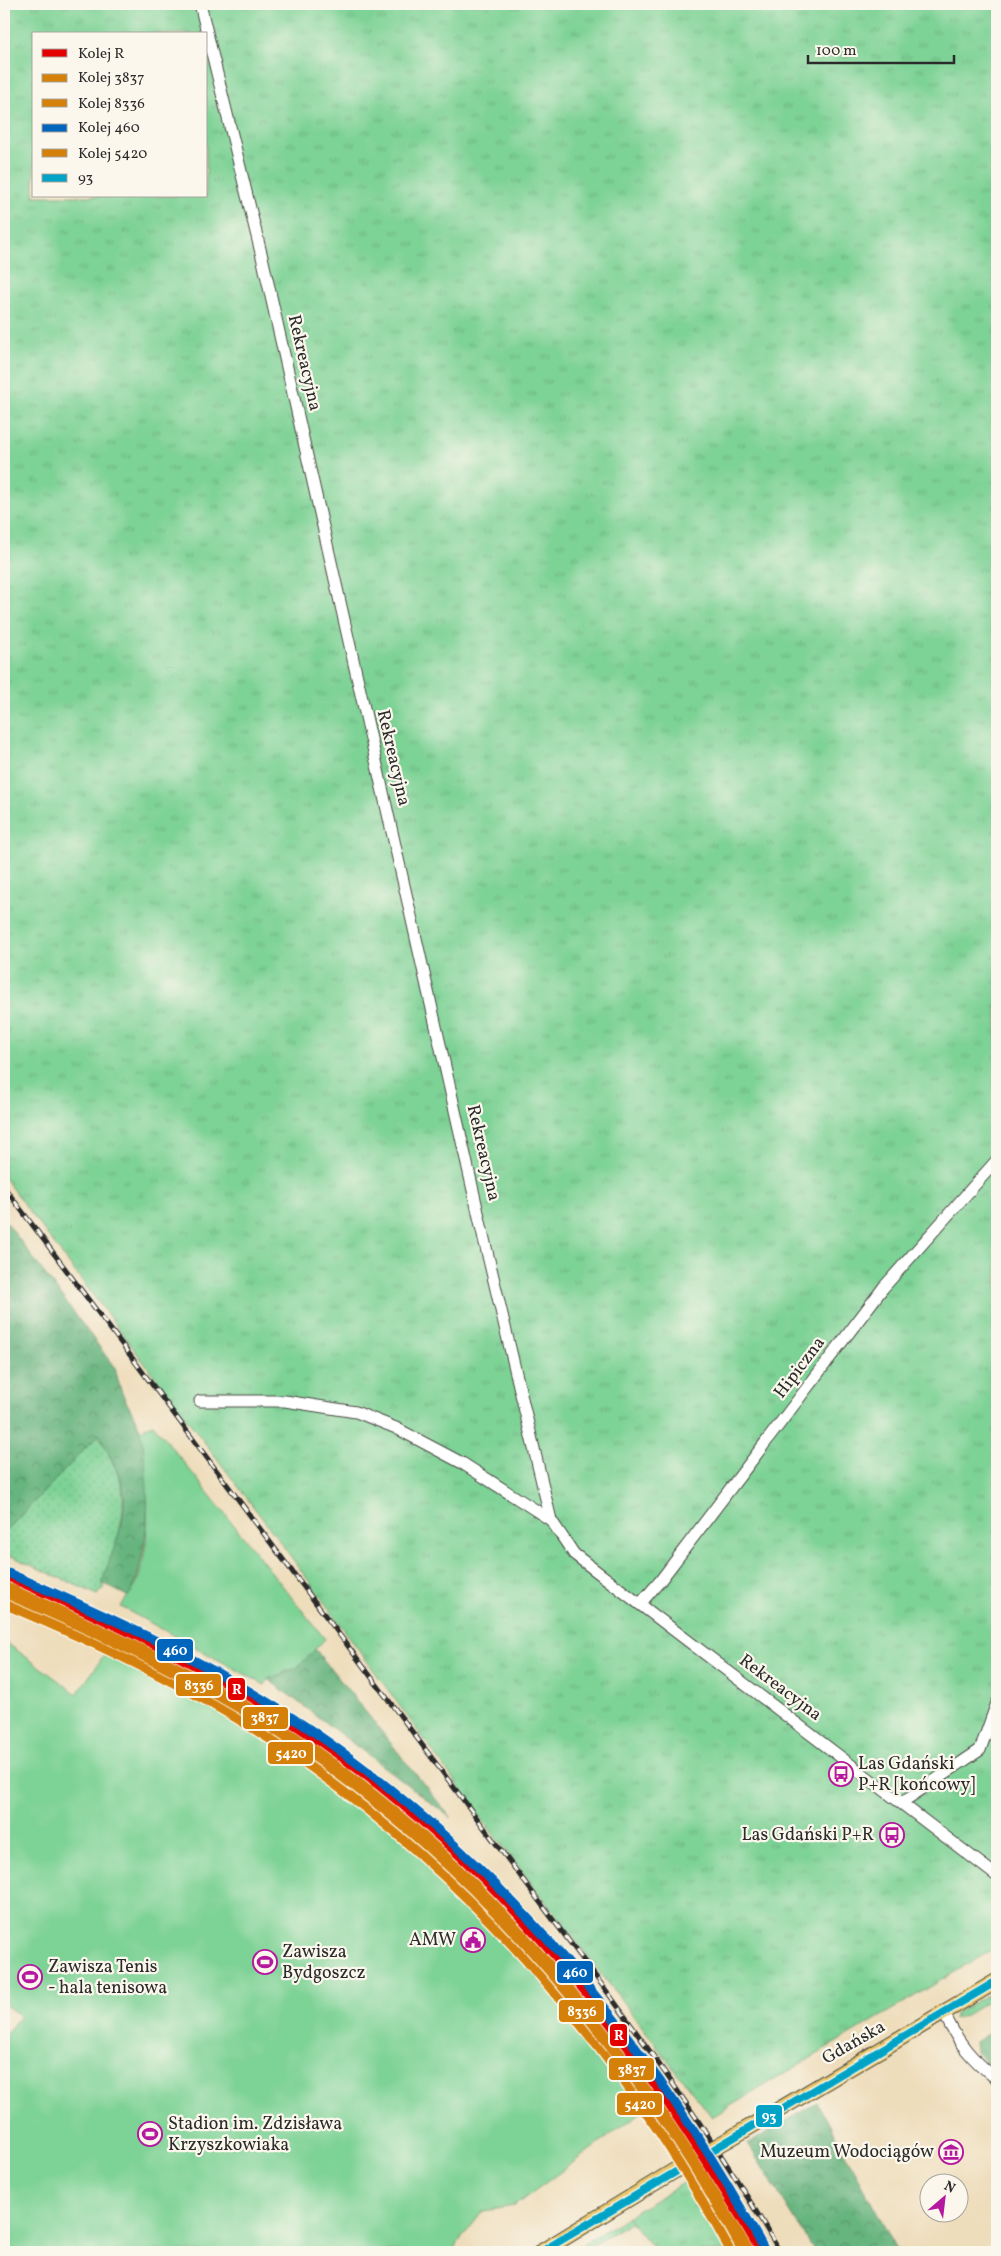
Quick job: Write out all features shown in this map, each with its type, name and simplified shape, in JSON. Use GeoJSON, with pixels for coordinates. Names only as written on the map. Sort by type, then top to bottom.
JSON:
{"type":"FeatureCollection","features":[{"type":"Feature","properties":{"kind":"main road","name":"Gdańska"},"geometry":{"type":"LineString","coordinates":[[541,2252],[679,2168],[997,1981]]}},
{"type":"Feature","properties":{"kind":"street","name":"Rekreacyjna"},"geometry":{"type":"LineString","coordinates":[[200,4],[207,32]]}},
{"type":"Feature","properties":{"kind":"street","name":"Rekreacyjna"},"geometry":{"type":"LineString","coordinates":[[208,37],[263,261],[484,1239],[551,1520],[574,1554],[997,1876]]}},
{"type":"Feature","properties":{"kind":"street","name":"Hipiczna"},"geometry":{"type":"LineString","coordinates":[[640,1604],[660,1581],[884,1288],[997,1160]]}},
{"type":"Feature","properties":{"kind":"street","name":"Rekreacyjna"},"geometry":{"type":"LineString","coordinates":[[200,1401],[285,1401],[356,1412],[396,1428],[462,1462],[551,1520]]}},
{"type":"Feature","properties":{"kind":"street"},"geometry":{"type":"LineString","coordinates":[[901,1803],[980,1750],[997,1703]]}},
{"type":"Feature","properties":{"kind":"street"},"geometry":{"type":"LineString","coordinates":[[944,2013],[961,2046],[974,2060],[997,2079]]}},
{"type":"Feature","properties":{"kind":"green space"},"geometry":{"type":"Polygon","coordinates":[[[4,4],[997,4],[997,1947],[712,2117],[493,1834],[281,1543],[4,1178],[4,4]]]}},
{"type":"Feature","properties":{"kind":"green space"},"geometry":{"type":"Polygon","coordinates":[[[4,1219],[115,1368],[122,1393],[141,1431],[147,1468],[147,1516],[141,1562],[136,1582],[129,1597],[102,1583],[121,1525],[124,1501],[119,1475],[99,1434],[4,1533],[4,1219]]]}},
{"type":"Feature","properties":{"kind":"green space"},"geometry":{"type":"Polygon","coordinates":[[[153,1424],[325,1639],[298,1667],[268,1679],[265,1685],[121,1607],[136,1585],[145,1549],[148,1509],[146,1468],[141,1432],[145,1427],[153,1424]]]}},
{"type":"Feature","properties":{"kind":"green space"},"geometry":{"type":"Polygon","coordinates":[[[99,1434],[118,1474],[122,1487],[123,1502],[122,1518],[115,1549],[104,1579],[103,1589],[98,1595],[4,1553],[4,1533],[99,1434]]]}},
{"type":"Feature","properties":{"kind":"green space","name":"Zawisza Bydgoszcz"},"geometry":{"type":"Polygon","coordinates":[[[103,1637],[224,1703],[224,1708],[333,1779],[395,1827],[463,1892],[527,1962],[647,2108],[514,2206],[483,2211],[451,2252],[4,2252],[4,2036],[20,2016],[4,2004],[4,1641],[77,1694],[108,1650],[95,1647],[103,1637]]]}},
{"type":"Feature","properties":{"kind":"green space"},"geometry":{"type":"Polygon","coordinates":[[[315,1649],[451,1818],[268,1679],[298,1667],[315,1649]]]}},
{"type":"Feature","properties":{"kind":"green space"},"geometry":{"type":"Polygon","coordinates":[[[997,1989],[997,1996],[964,2016],[953,2019],[955,2013],[997,1989]]]}},
{"type":"Feature","properties":{"kind":"green space"},"geometry":{"type":"Polygon","coordinates":[[[997,2028],[997,2074],[976,2052],[975,2042],[997,2028]]]}},
{"type":"Feature","properties":{"kind":"green space"},"geometry":{"type":"Polygon","coordinates":[[[817,2102],[898,2252],[815,2252],[748,2144],[817,2102]]]}},
{"type":"Feature","properties":{"kind":"green space"},"geometry":{"type":"Polygon","coordinates":[[[699,2173],[745,2252],[656,2252],[627,2217],[699,2173]]]}},
{"type":"Feature","properties":{"kind":"green space"},"geometry":{"type":"Polygon","coordinates":[[[627,2217],[634,2225],[629,2223],[580,2252],[570,2252],[627,2217]]]}},
{"type":"Feature","properties":{"kind":"railway"},"geometry":{"type":"LineString","coordinates":[[4,1187],[608,1993],[698,2120],[780,2252]]}},
{"type":"Feature","properties":{"kind":"rail line","name":"460"},"geometry":{"type":"LineString","coordinates":[[8,1573],[161,1643],[236,1683],[308,1728],[378,1779],[444,1836],[507,1896],[566,1960],[621,2028],[672,2099],[720,2172],[763,2247]]}},
{"type":"Feature","properties":{"kind":"rail line","name":"R"},"geometry":{"type":"LineString","coordinates":[[4,1575],[136,1635],[221,1680],[263,1705],[343,1758],[408,1810],[469,1864],[525,1922],[578,1983],[627,2046],[719,2181],[761,2252]]}},
{"type":"Feature","properties":{"kind":"rail line","name":"3837"},"geometry":{"type":"LineString","coordinates":[[4,1586],[134,1645],[218,1689],[259,1713],[337,1766],[401,1816],[460,1870],[516,1927],[569,1987],[618,2050],[664,2115],[708,2182],[750,2252]]}},
{"type":"Feature","properties":{"kind":"rail line","name":"8336"},"geometry":{"type":"LineString","coordinates":[[4,1593],[80,1626],[154,1662],[262,1722],[365,1795],[430,1850],[492,1909],[550,1972],[604,2038],[654,2107],[701,2179],[743,2252]]}},
{"type":"Feature","properties":{"kind":"rail line","name":"5420"},"geometry":{"type":"LineString","coordinates":[[4,1604],[115,1654],[187,1690],[258,1731],[359,1803],[423,1857],[484,1915],[541,1977],[594,2042],[644,2110],[689,2180],[731,2252]]}},
{"type":"Feature","properties":{"kind":"transit line","name":"93"},"geometry":{"type":"LineString","coordinates":[[541,2252],[997,1981]]}},
{"type":"Feature","properties":{"kind":"place","name":"Las Gdański P+R [końcowy]"},"geometry":{"type":"Point","coordinates":[841,1774]}},
{"type":"Feature","properties":{"kind":"place","name":"Las Gdański P+R"},"geometry":{"type":"Point","coordinates":[892,1835]}},
{"type":"Feature","properties":{"kind":"place","name":"AMW"},"geometry":{"type":"Point","coordinates":[473,1940]}},
{"type":"Feature","properties":{"kind":"place","name":"Zawisza Bydgoszcz"},"geometry":{"type":"Point","coordinates":[265,1962]}},
{"type":"Feature","properties":{"kind":"place","name":"Zawisza Tenis - hala tenisowa"},"geometry":{"type":"Point","coordinates":[30,1977]}},
{"type":"Feature","properties":{"kind":"place","name":"Stadion im. Zdzisława Krzyszkowiaka"},"geometry":{"type":"Point","coordinates":[150,2134]}},
{"type":"Feature","properties":{"kind":"place","name":"Muzeum Wodociągów"},"geometry":{"type":"Point","coordinates":[951,2152]}}]}
